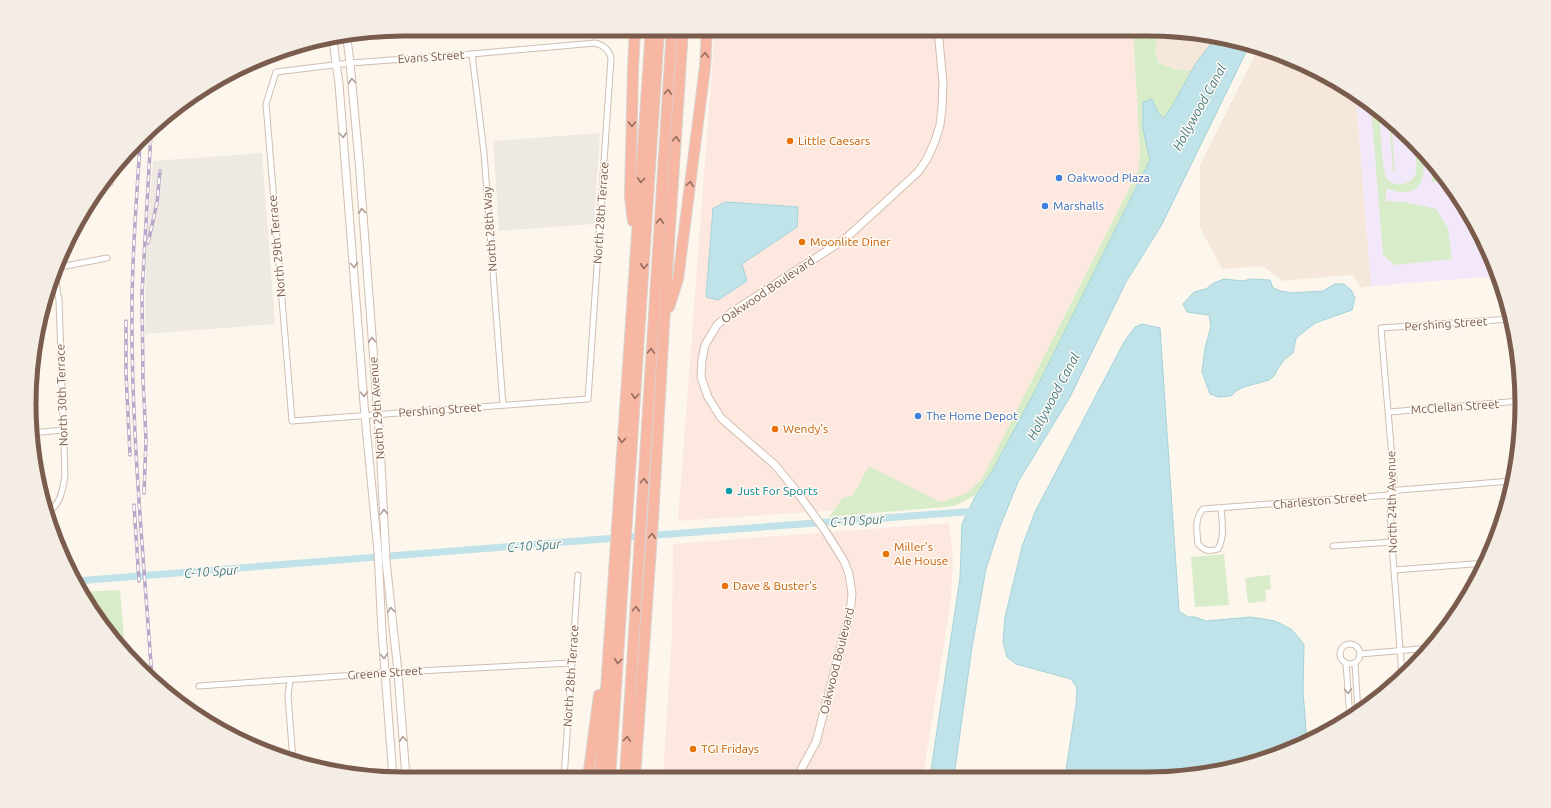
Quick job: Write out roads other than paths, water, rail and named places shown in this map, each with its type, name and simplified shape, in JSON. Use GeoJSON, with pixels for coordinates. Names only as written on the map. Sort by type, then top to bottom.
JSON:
{"type":"FeatureCollection","features":[{"type":"Feature","properties":{"kind":"highway"},"geometry":{"type":"LineString","coordinates":[[635,36],[630,197],[636,247]]}},
{"type":"Feature","properties":{"kind":"highway"},"geometry":{"type":"LineString","coordinates":[[610,772],[625,552],[622,521],[636,247],[651,36]]}},
{"type":"Feature","properties":{"kind":"highway"},"geometry":{"type":"LineString","coordinates":[[600,772],[614,555],[622,521],[658,36]]}},
{"type":"Feature","properties":{"kind":"highway"},"geometry":{"type":"LineString","coordinates":[[625,772],[672,36]]}},
{"type":"Feature","properties":{"kind":"highway"},"geometry":{"type":"LineString","coordinates":[[636,772],[683,36]]}},
{"type":"Feature","properties":{"kind":"highway"},"geometry":{"type":"LineString","coordinates":[[665,318],[678,279],[705,67],[707,36]]}},
{"type":"Feature","properties":{"kind":"highway"},"geometry":{"type":"LineString","coordinates":[[589,772],[601,677],[608,660]]}},
{"type":"Feature","properties":{"kind":"street","name":"Oakwood Boulevard"},"geometry":{"type":"LineString","coordinates":[[800,772],[816,742],[850,612],[852,602],[851,583],[844,561],[794,488],[775,465],[721,418],[708,397],[702,377],[702,360],[705,345],[717,325],[732,312],[845,239],[918,172],[927,159],[935,141],[942,113],[943,83],[939,36]]}},
{"type":"Feature","properties":{"kind":"street","name":"North 29th Avenue"},"geometry":{"type":"LineString","coordinates":[[346,41],[350,63],[378,414],[382,551]]}},
{"type":"Feature","properties":{"kind":"street","name":"North 29th Avenue"},"geometry":{"type":"LineString","coordinates":[[333,43],[339,84],[365,416],[398,672],[406,772]]}},
{"type":"Feature","properties":{"kind":"street","name":"Evans Street"},"geometry":{"type":"LineString","coordinates":[[276,72],[335,64],[587,44]]}},
{"type":"Feature","properties":{"kind":"street","name":"North 28th Terrace"},"geometry":{"type":"LineString","coordinates":[[587,44],[600,45],[607,50],[611,58],[602,210],[588,399]]}},
{"type":"Feature","properties":{"kind":"street","name":"North 28th Way"},"geometry":{"type":"LineString","coordinates":[[472,54],[484,153],[503,405]]}},
{"type":"Feature","properties":{"kind":"street","name":"North 29th Terrace"},"geometry":{"type":"LineString","coordinates":[[276,72],[266,104],[292,422]]}},
{"type":"Feature","properties":{"kind":"street"},"geometry":{"type":"LineString","coordinates":[[63,266],[107,258]]}},
{"type":"Feature","properties":{"kind":"street","name":"North 30th Terrace"},"geometry":{"type":"LineString","coordinates":[[52,509],[62,494],[65,475],[59,300],[57,284]]}},
{"type":"Feature","properties":{"kind":"street","name":"Pershing Street"},"geometry":{"type":"LineString","coordinates":[[1381,328],[1505,319]]}},
{"type":"Feature","properties":{"kind":"street","name":"North 24th Avenue"},"geometry":{"type":"LineString","coordinates":[[1381,328],[1394,482],[1390,495],[1402,669]]}},
{"type":"Feature","properties":{"kind":"street","name":"Pershing Street"},"geometry":{"type":"LineString","coordinates":[[292,422],[378,414],[588,399]]}},
{"type":"Feature","properties":{"kind":"street","name":"McClellan Street"},"geometry":{"type":"LineString","coordinates":[[1389,412],[1515,401]]}},
{"type":"Feature","properties":{"kind":"street"},"geometry":{"type":"LineString","coordinates":[[37,432],[64,430]]}},
{"type":"Feature","properties":{"kind":"street","name":"Charleston Street"},"geometry":{"type":"LineString","coordinates":[[1221,508],[1222,542],[1218,548],[1210,552],[1198,544],[1197,526],[1199,514],[1203,509],[1390,495],[1399,490],[1507,481]]}},
{"type":"Feature","properties":{"kind":"street"},"geometry":{"type":"LineString","coordinates":[[1333,546],[1392,542]]}},
{"type":"Feature","properties":{"kind":"street","name":"North 29th Avenue"},"geometry":{"type":"LineString","coordinates":[[383,561],[385,672],[393,772]]}},
{"type":"Feature","properties":{"kind":"street"},"geometry":{"type":"LineString","coordinates":[[1394,570],[1479,564]]}},
{"type":"Feature","properties":{"kind":"street","name":"North 28th Terrace"},"geometry":{"type":"LineString","coordinates":[[564,772],[578,575]]}},
{"type":"Feature","properties":{"kind":"street"},"geometry":{"type":"LineString","coordinates":[[1346,663],[1355,663],[1360,658],[1360,654],[1356,646],[1350,644],[1344,647],[1341,656],[1346,663],[1349,711]]}},
{"type":"Feature","properties":{"kind":"street"},"geometry":{"type":"LineString","coordinates":[[1360,654],[1422,649]]}},
{"type":"Feature","properties":{"kind":"street","name":"Greene Street"},"geometry":{"type":"LineString","coordinates":[[199,686],[385,672],[571,663]]}},
{"type":"Feature","properties":{"kind":"street"},"geometry":{"type":"LineString","coordinates":[[1355,663],[1358,705]]}},
{"type":"Feature","properties":{"kind":"street"},"geometry":{"type":"LineString","coordinates":[[290,680],[288,696],[292,754]]}},
{"type":"Feature","properties":{"kind":"water","name":"Hollywood Canal"},"geometry":{"type":"Polygon","coordinates":[[[1212,42],[1247,50],[1161,226],[1126,282],[1070,397],[1018,482],[999,529],[986,569],[972,647],[955,772],[931,772],[960,578],[962,524],[975,497],[994,468],[1037,387],[1150,160],[1143,129],[1143,102],[1152,99],[1158,113],[1164,118],[1196,63],[1212,42]]]}},
{"type":"Feature","properties":{"kind":"water"},"geometry":{"type":"Polygon","coordinates":[[[726,202],[798,207],[797,227],[742,264],[747,281],[718,300],[706,297],[713,208],[726,202]]]}},
{"type":"Feature","properties":{"kind":"water"},"geometry":{"type":"Polygon","coordinates":[[[1224,279],[1243,281],[1251,279],[1270,280],[1273,288],[1292,293],[1323,291],[1335,284],[1344,284],[1351,290],[1355,298],[1352,310],[1315,323],[1296,338],[1293,353],[1285,359],[1274,376],[1269,380],[1244,387],[1236,391],[1231,396],[1219,397],[1210,394],[1202,372],[1205,348],[1211,326],[1209,315],[1187,312],[1183,304],[1194,292],[1206,289],[1214,283],[1224,279]]]}},
{"type":"Feature","properties":{"kind":"water"},"geometry":{"type":"Polygon","coordinates":[[[1142,324],[1160,328],[1179,611],[1188,617],[1195,617],[1206,621],[1251,617],[1275,621],[1291,629],[1304,644],[1303,691],[1306,736],[1288,744],[1242,759],[1195,769],[1147,772],[1066,772],[1076,705],[1077,688],[1071,679],[1016,664],[1007,657],[1003,642],[1005,617],[1022,547],[1035,512],[1124,342],[1135,327],[1142,324]]]}},
{"type":"Feature","properties":{"kind":"waterway","name":"C-10 Spur"},"geometry":{"type":"LineString","coordinates":[[81,581],[977,511]]}},
{"type":"Feature","properties":{"kind":"railway"},"geometry":{"type":"LineString","coordinates":[[144,493],[146,440],[143,379],[142,294],[151,137]]}},
{"type":"Feature","properties":{"kind":"railway"},"geometry":{"type":"LineString","coordinates":[[140,148],[132,287],[132,335],[134,421],[152,672]]}},
{"type":"Feature","properties":{"kind":"railway"},"geometry":{"type":"LineString","coordinates":[[148,243],[157,203],[160,171]]}},
{"type":"Feature","properties":{"kind":"railway"},"geometry":{"type":"LineString","coordinates":[[126,321],[126,373],[130,455]]}},
{"type":"Feature","properties":{"kind":"railway"},"geometry":{"type":"LineString","coordinates":[[134,505],[139,581]]}},
{"type":"Feature","properties":{"kind":"place","name":"Little Caesars"},"geometry":{"type":"Point","coordinates":[790,141]}},
{"type":"Feature","properties":{"kind":"place","name":"Oakwood Plaza"},"geometry":{"type":"Point","coordinates":[1059,178]}},
{"type":"Feature","properties":{"kind":"place","name":"Marshalls"},"geometry":{"type":"Point","coordinates":[1045,206]}},
{"type":"Feature","properties":{"kind":"place","name":"Moonlite Diner"},"geometry":{"type":"Point","coordinates":[802,242]}},
{"type":"Feature","properties":{"kind":"place","name":"The Home Depot"},"geometry":{"type":"Point","coordinates":[918,416]}},
{"type":"Feature","properties":{"kind":"place","name":"Wendy's"},"geometry":{"type":"Point","coordinates":[775,429]}},
{"type":"Feature","properties":{"kind":"place","name":"Just For Sports"},"geometry":{"type":"Point","coordinates":[729,491]}},
{"type":"Feature","properties":{"kind":"place","name":"Miller's Ale House"},"geometry":{"type":"Point","coordinates":[886,554]}},
{"type":"Feature","properties":{"kind":"place","name":"Dave & Buster's"},"geometry":{"type":"Point","coordinates":[725,586]}},
{"type":"Feature","properties":{"kind":"place","name":"TGI Fridays"},"geometry":{"type":"Point","coordinates":[693,749]}}]}
